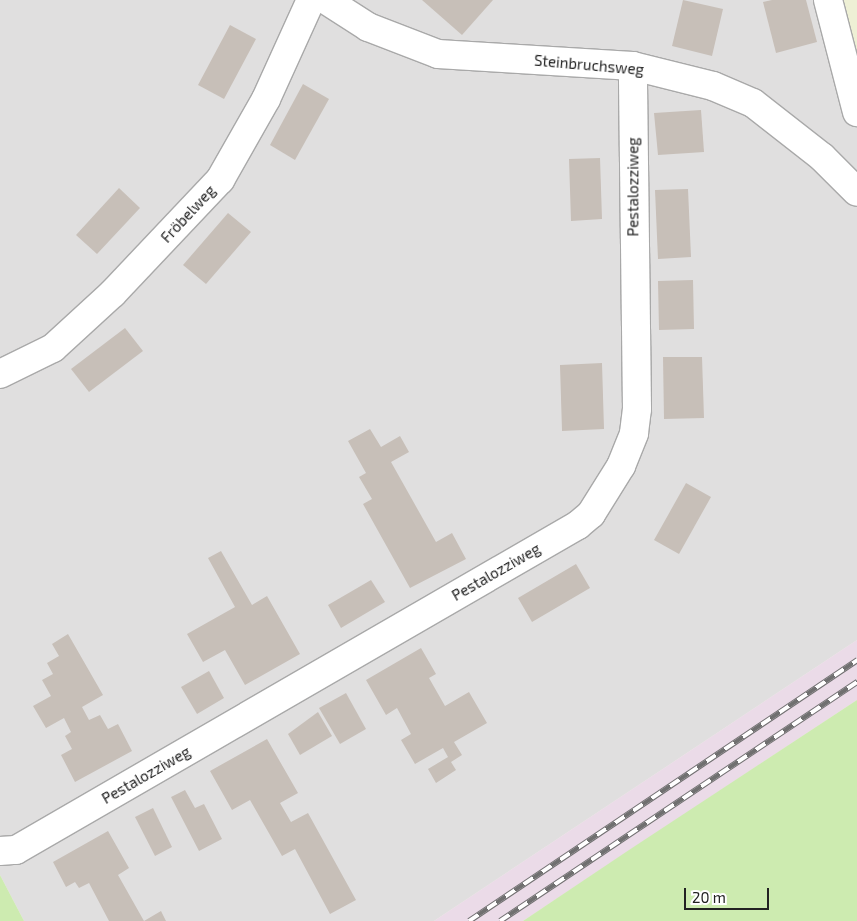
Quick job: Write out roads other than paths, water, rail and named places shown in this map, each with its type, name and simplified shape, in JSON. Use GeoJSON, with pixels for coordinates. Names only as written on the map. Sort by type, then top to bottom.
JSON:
{"type":"FeatureCollection","features":[{"type":"Feature","properties":{"kind":"street","name":"Fröbelweg"},"geometry":{"type":"LineString","coordinates":[[0,374],[53,348],[113,293],[220,180],[266,99],[312,0]]}},
{"type":"Feature","properties":{"kind":"street","name":"Steinbruchsweg"},"geometry":{"type":"LineString","coordinates":[[326,0],[368,27],[438,54],[633,66],[713,86],[753,103],[822,157],[857,192]]}},
{"type":"Feature","properties":{"kind":"street"},"geometry":{"type":"LineString","coordinates":[[828,0],[857,112]]}},
{"type":"Feature","properties":{"kind":"street","name":"Pestalozziweg"},"geometry":{"type":"LineString","coordinates":[[0,851],[16,850],[578,525],[591,514],[621,466],[634,433],[637,409],[633,66]]}},
{"type":"Feature","properties":{"kind":"railway"},"geometry":{"type":"LineString","coordinates":[[469,921],[857,660]]}},
{"type":"Feature","properties":{"kind":"railway"},"geometry":{"type":"LineString","coordinates":[[500,921],[857,682]]}}]}
